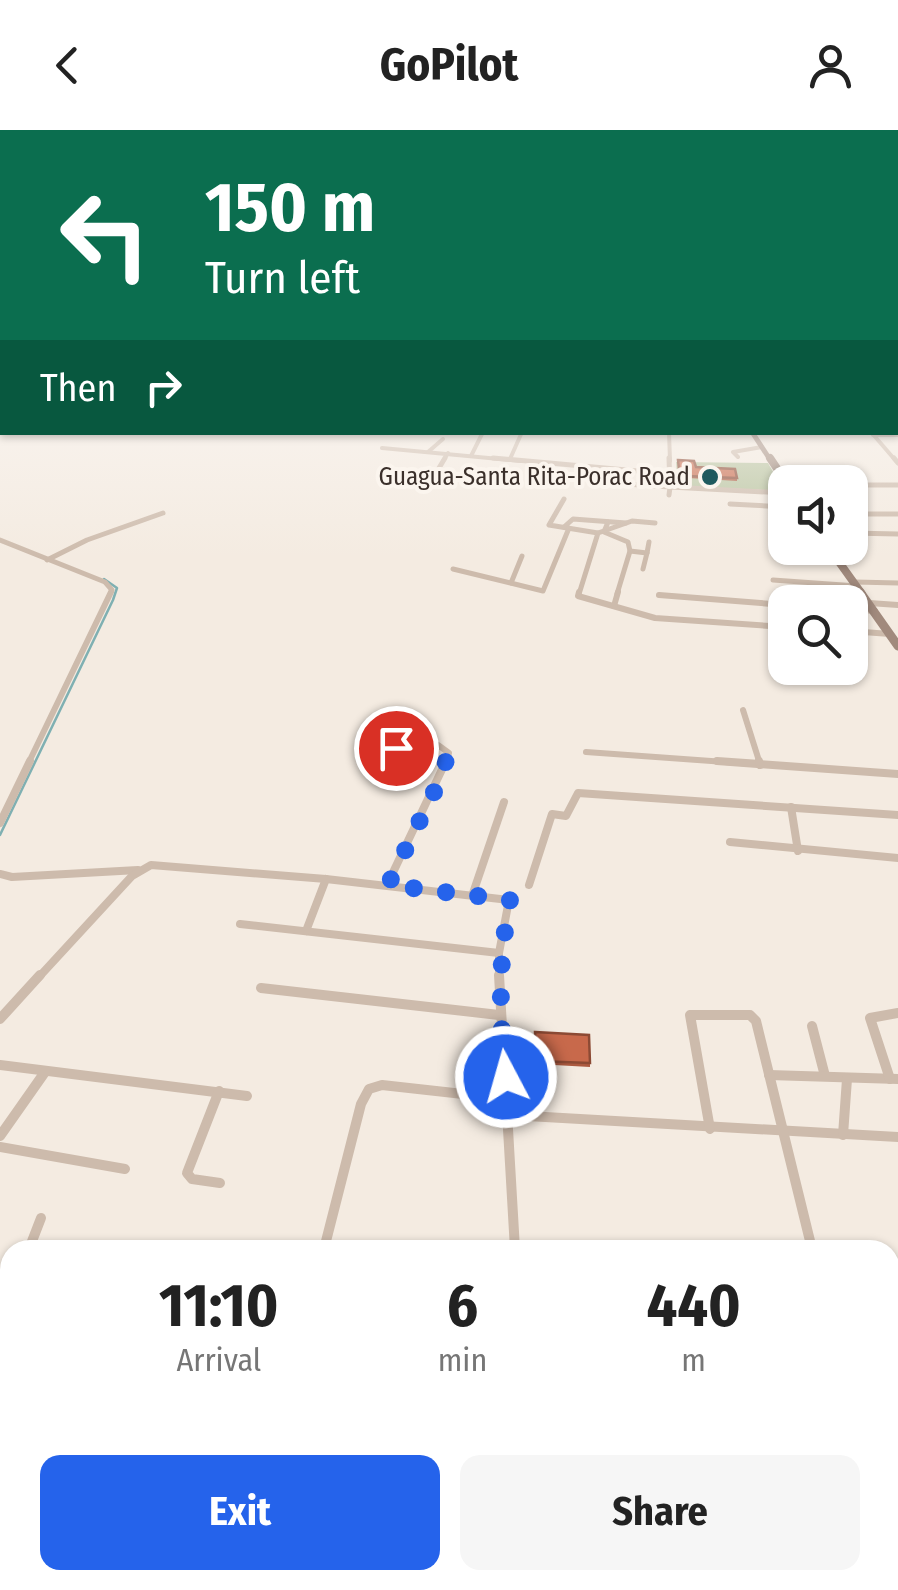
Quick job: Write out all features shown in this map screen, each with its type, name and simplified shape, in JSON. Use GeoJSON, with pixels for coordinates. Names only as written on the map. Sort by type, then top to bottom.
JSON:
{"type":"FeatureCollection","features":[{"type":"Feature","properties":{"kind":"main road"},"geometry":{"type":"LineString","coordinates":[[754,435],[774,465]]}},
{"type":"Feature","properties":{"kind":"main road"},"geometry":{"type":"LineString","coordinates":[[842,565],[898,646]]}},
{"type":"Feature","properties":{"kind":"street"},"geometry":{"type":"LineString","coordinates":[[471,456],[482,435]]}},
{"type":"Feature","properties":{"kind":"street"},"geometry":{"type":"LineString","coordinates":[[510,459],[521,435]]}},
{"type":"Feature","properties":{"kind":"street"},"geometry":{"type":"LineString","coordinates":[[669,435],[669,495]]}},
{"type":"Feature","properties":{"kind":"street"},"geometry":{"type":"LineString","coordinates":[[873,435],[898,462]]}},
{"type":"Feature","properties":{"kind":"street"},"geometry":{"type":"LineString","coordinates":[[428,452],[443,439]]}},
{"type":"Feature","properties":{"kind":"street"},"geometry":{"type":"LineString","coordinates":[[738,457],[733,452],[762,447]]}},
{"type":"Feature","properties":{"kind":"street"},"geometry":{"type":"LineString","coordinates":[[382,448],[671,474]]}},
{"type":"Feature","properties":{"kind":"street"},"geometry":{"type":"LineString","coordinates":[[439,468],[448,454]]}},
{"type":"Feature","properties":{"kind":"street"},"geometry":{"type":"LineString","coordinates":[[578,477],[584,466]]}},
{"type":"Feature","properties":{"kind":"street"},"geometry":{"type":"LineString","coordinates":[[626,484],[768,492]]}},
{"type":"Feature","properties":{"kind":"street"},"geometry":{"type":"LineString","coordinates":[[868,486],[898,485]]}},
{"type":"Feature","properties":{"kind":"street"},"geometry":{"type":"LineString","coordinates":[[564,500],[548,526],[601,532],[623,539]]}},
{"type":"Feature","properties":{"kind":"street"},"geometry":{"type":"LineString","coordinates":[[730,504],[768,506]]}},
{"type":"Feature","properties":{"kind":"street"},"geometry":{"type":"LineString","coordinates":[[50,559],[88,540],[163,514]]}},
{"type":"Feature","properties":{"kind":"street"},"geometry":{"type":"LineString","coordinates":[[868,514],[898,514]]}},
{"type":"Feature","properties":{"kind":"street"},"geometry":{"type":"LineString","coordinates":[[453,569],[542,591],[572,519],[655,522]]}},
{"type":"Feature","properties":{"kind":"street"},"geometry":{"type":"LineString","coordinates":[[608,522],[576,594],[662,619],[768,626]]}},
{"type":"Feature","properties":{"kind":"street"},"geometry":{"type":"LineString","coordinates":[[601,532],[626,522]]}},
{"type":"Feature","properties":{"kind":"street"},"geometry":{"type":"LineString","coordinates":[[614,606],[630,551],[617,528]]}},
{"type":"Feature","properties":{"kind":"street"},"geometry":{"type":"LineString","coordinates":[[870,534],[898,534]]}},
{"type":"Feature","properties":{"kind":"street"},"geometry":{"type":"LineString","coordinates":[[870,534],[877,545]]}},
{"type":"Feature","properties":{"kind":"street"},"geometry":{"type":"LineString","coordinates":[[0,540],[105,582],[112,590],[0,823]]}},
{"type":"Feature","properties":{"kind":"street"},"geometry":{"type":"LineString","coordinates":[[643,569],[649,542]]}},
{"type":"Feature","properties":{"kind":"street"},"geometry":{"type":"LineString","coordinates":[[630,551],[647,552]]}},
{"type":"Feature","properties":{"kind":"street"},"geometry":{"type":"LineString","coordinates":[[511,582],[522,556]]}},
{"type":"Feature","properties":{"kind":"street"},"geometry":{"type":"LineString","coordinates":[[773,580],[898,583]]}},
{"type":"Feature","properties":{"kind":"street"},"geometry":{"type":"LineString","coordinates":[[659,595],[768,603]]}},
{"type":"Feature","properties":{"kind":"street"},"geometry":{"type":"LineString","coordinates":[[868,607],[898,604]]}},
{"type":"Feature","properties":{"kind":"street"},"geometry":{"type":"LineString","coordinates":[[627,624],[632,612]]}},
{"type":"Feature","properties":{"kind":"street"},"geometry":{"type":"LineString","coordinates":[[868,632],[890,634]]}},
{"type":"Feature","properties":{"kind":"street"},"geometry":{"type":"LineString","coordinates":[[742,710],[760,765]]}},
{"type":"Feature","properties":{"kind":"street"},"geometry":{"type":"LineString","coordinates":[[388,885],[441,778],[448,753],[443,746],[432,744],[396,748]]}},
{"type":"Feature","properties":{"kind":"street"},"geometry":{"type":"LineString","coordinates":[[586,752],[898,774]]}},
{"type":"Feature","properties":{"kind":"street"},"geometry":{"type":"LineString","coordinates":[[529,885],[531,866],[540,855],[552,814],[566,816],[578,793],[898,815]]}},
{"type":"Feature","properties":{"kind":"street"},"geometry":{"type":"LineString","coordinates":[[472,896],[504,802]]}},
{"type":"Feature","properties":{"kind":"street"},"geometry":{"type":"LineString","coordinates":[[791,807],[798,850]]}},
{"type":"Feature","properties":{"kind":"street"},"geometry":{"type":"LineString","coordinates":[[730,842],[898,858]]}},
{"type":"Feature","properties":{"kind":"street"},"geometry":{"type":"LineString","coordinates":[[0,874],[12,877],[138,870],[163,865],[510,900],[499,953],[499,1015],[510,1116],[515,1240]]}},
{"type":"Feature","properties":{"kind":"street"},"geometry":{"type":"LineString","coordinates":[[0,1019],[138,870]]}},
{"type":"Feature","properties":{"kind":"street"},"geometry":{"type":"LineString","coordinates":[[306,931],[326,879]]}},
{"type":"Feature","properties":{"kind":"street"},"geometry":{"type":"LineString","coordinates":[[240,924],[499,953]]}},
{"type":"Feature","properties":{"kind":"street"},"geometry":{"type":"LineString","coordinates":[[261,988],[499,1015]]}},
{"type":"Feature","properties":{"kind":"street"},"geometry":{"type":"LineString","coordinates":[[769,1074],[894,1080],[870,1018],[898,1013]]}},
{"type":"Feature","properties":{"kind":"street"},"geometry":{"type":"LineString","coordinates":[[710,1129],[690,1015],[754,1018],[809,1240]]}},
{"type":"Feature","properties":{"kind":"street"},"geometry":{"type":"LineString","coordinates":[[812,1026],[824,1076]]}},
{"type":"Feature","properties":{"kind":"street"},"geometry":{"type":"LineString","coordinates":[[0,1065],[247,1096]]}},
{"type":"Feature","properties":{"kind":"street"},"geometry":{"type":"LineString","coordinates":[[0,1136],[45,1072]]}},
{"type":"Feature","properties":{"kind":"street"},"geometry":{"type":"LineString","coordinates":[[842,1135],[847,1079]]}},
{"type":"Feature","properties":{"kind":"street"},"geometry":{"type":"LineString","coordinates":[[326,1240],[368,1089],[382,1085],[508,1099]]}},
{"type":"Feature","properties":{"kind":"street"},"geometry":{"type":"LineString","coordinates":[[219,1092],[186,1172],[192,1180],[220,1183]]}},
{"type":"Feature","properties":{"kind":"street"},"geometry":{"type":"LineString","coordinates":[[510,1116],[898,1137]]}},
{"type":"Feature","properties":{"kind":"street"},"geometry":{"type":"LineString","coordinates":[[0,1147],[126,1168]]}},
{"type":"Feature","properties":{"kind":"street"},"geometry":{"type":"LineString","coordinates":[[33,1240],[41,1218]]}},
{"type":"Feature","properties":{"kind":"green space"},"geometry":{"type":"Polygon","coordinates":[[[676,462],[769,465],[768,490],[678,486],[676,462]]]}},
{"type":"Feature","properties":{"kind":"building"},"geometry":{"type":"Polygon","coordinates":[[[678,460],[694,461],[696,467],[735,469],[737,478],[680,479],[678,460]]]}},
{"type":"Feature","properties":{"kind":"building"},"geometry":{"type":"Polygon","coordinates":[[[535,1032],[589,1035],[590,1063],[536,1061],[535,1032]]]}},
{"type":"Feature","properties":{"kind":"waterway"},"geometry":{"type":"LineString","coordinates":[[0,835],[113,600],[117,588],[104,579]]}},
{"type":"Feature","properties":{"kind":"place","name":"Guagua-Santa Rita-Porac Road"},"geometry":{"type":"Point","coordinates":[710,477]}},
{"type":"Feature","properties":{"kind":"route"},"geometry":{"type":"LineString","coordinates":[[396,748],[432,744],[443,746],[448,753],[441,778],[388,885],[510,900],[499,953],[499,1015],[506,1077]]}}]}
